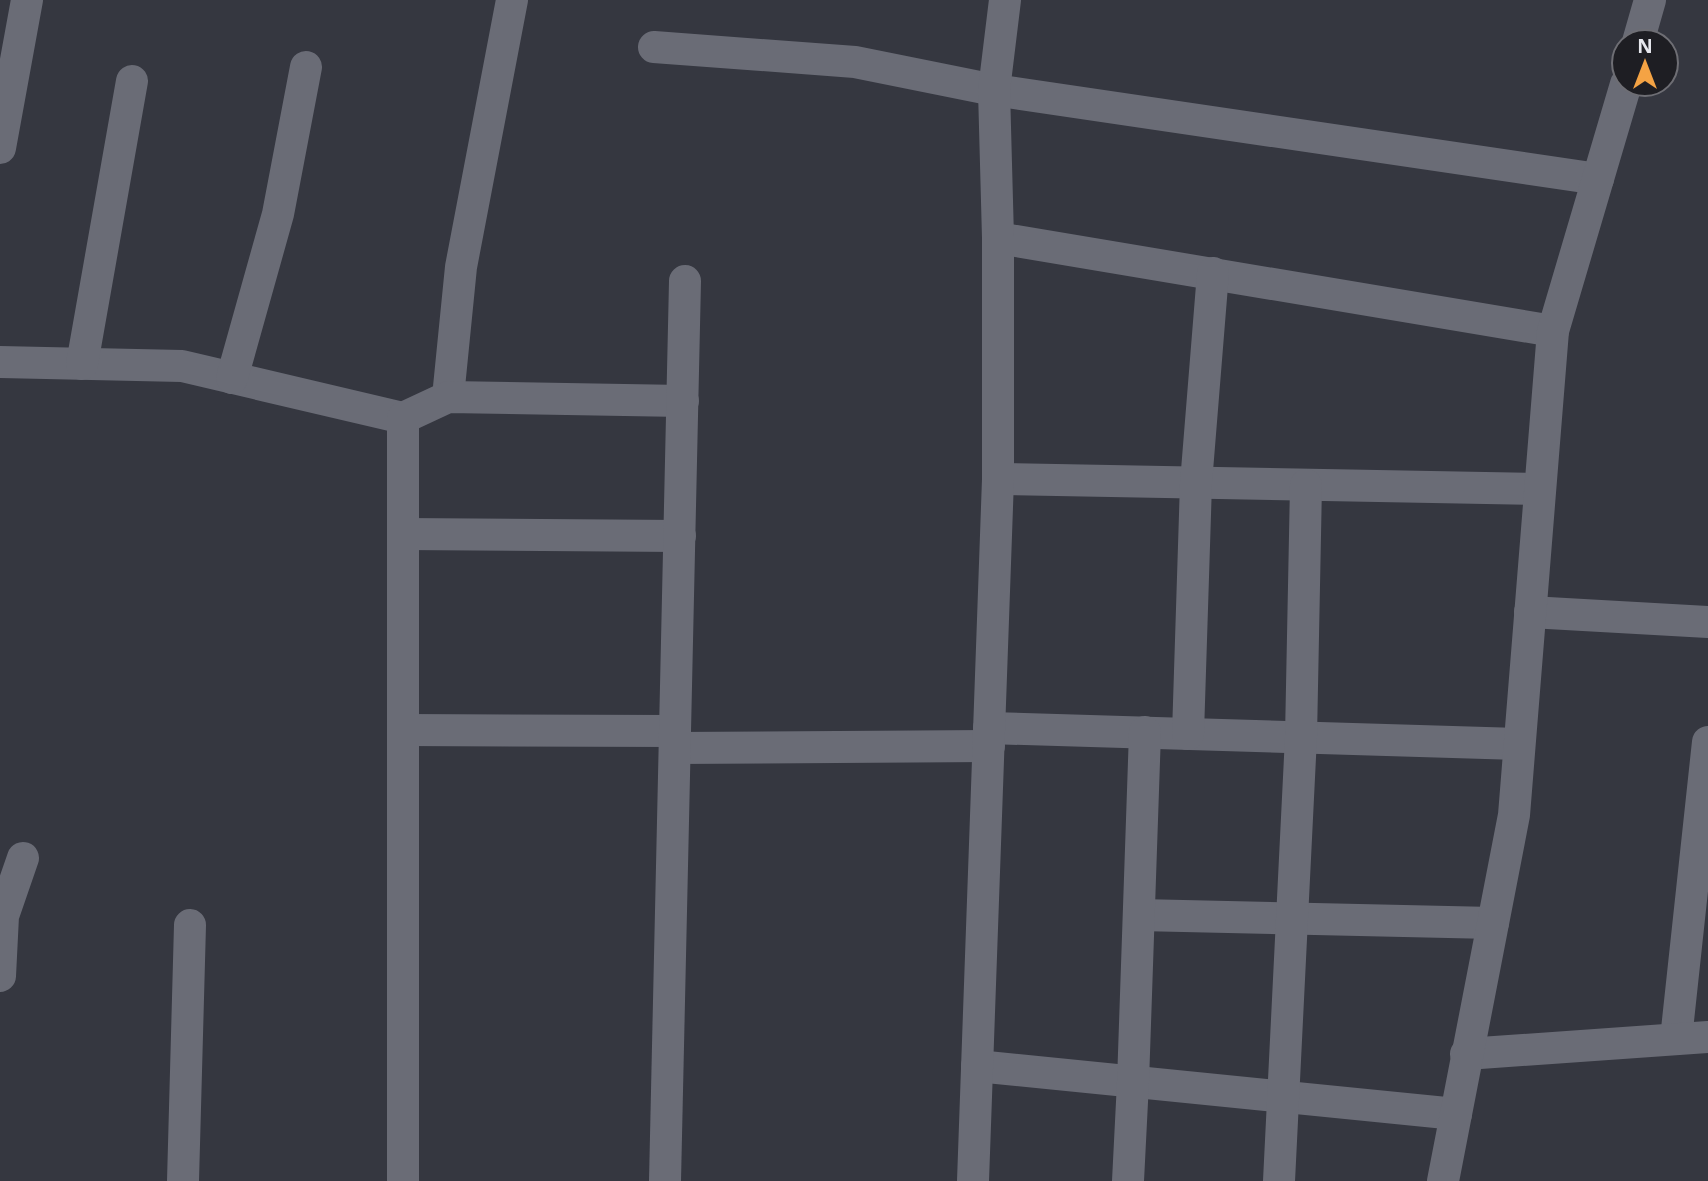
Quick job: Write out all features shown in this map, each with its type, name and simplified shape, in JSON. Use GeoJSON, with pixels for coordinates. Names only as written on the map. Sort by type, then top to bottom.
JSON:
{"type":"FeatureCollection","features":[{"type":"Feature","properties":{"kind":"street"},"geometry":{"type":"LineString","coordinates":[[0,148],[26,0]]}},
{"type":"Feature","properties":{"kind":"street"},"geometry":{"type":"LineString","coordinates":[[448,397],[461,267],[512,0]]}},
{"type":"Feature","properties":{"kind":"street"},"geometry":{"type":"LineString","coordinates":[[973,1181],[999,479],[998,237],[994,90],[1005,0]]}},
{"type":"Feature","properties":{"kind":"street"},"geometry":{"type":"LineString","coordinates":[[1642,28],[1650,0]]}},
{"type":"Feature","properties":{"kind":"street"},"geometry":{"type":"LineString","coordinates":[[654,47],[855,62],[994,90],[1598,179]]}},
{"type":"Feature","properties":{"kind":"street"},"geometry":{"type":"LineString","coordinates":[[232,379],[278,214],[306,67]]}},
{"type":"Feature","properties":{"kind":"street"},"geometry":{"type":"LineString","coordinates":[[82,364],[132,81]]}},
{"type":"Feature","properties":{"kind":"street"},"geometry":{"type":"LineString","coordinates":[[1443,1181],[1514,815],[1553,331],[1622,98]]}},
{"type":"Feature","properties":{"kind":"street"},"geometry":{"type":"LineString","coordinates":[[998,237],[1553,331]]}},
{"type":"Feature","properties":{"kind":"street"},"geometry":{"type":"LineString","coordinates":[[1188,734],[1196,483],[1213,273]]}},
{"type":"Feature","properties":{"kind":"street"},"geometry":{"type":"LineString","coordinates":[[665,1181],[685,281]]}},
{"type":"Feature","properties":{"kind":"street"},"geometry":{"type":"LineString","coordinates":[[0,362],[182,366],[403,418],[448,397],[683,401]]}},
{"type":"Feature","properties":{"kind":"street"},"geometry":{"type":"LineString","coordinates":[[403,418],[403,1181]]}},
{"type":"Feature","properties":{"kind":"street"},"geometry":{"type":"LineString","coordinates":[[999,479],[1540,489]]}},
{"type":"Feature","properties":{"kind":"street"},"geometry":{"type":"LineString","coordinates":[[1279,1181],[1301,737],[1306,485]]}},
{"type":"Feature","properties":{"kind":"street"},"geometry":{"type":"LineString","coordinates":[[403,534],[680,536]]}},
{"type":"Feature","properties":{"kind":"street"},"geometry":{"type":"LineString","coordinates":[[1530,611],[1708,622]]}},
{"type":"Feature","properties":{"kind":"street"},"geometry":{"type":"LineString","coordinates":[[403,730],[675,740],[989,737],[1145,732],[1520,744]]}},
{"type":"Feature","properties":{"kind":"street"},"geometry":{"type":"LineString","coordinates":[[1128,1181],[1145,732]]}},
{"type":"Feature","properties":{"kind":"street"},"geometry":{"type":"LineString","coordinates":[[1676,1039],[1708,742]]}},
{"type":"Feature","properties":{"kind":"street"},"geometry":{"type":"LineString","coordinates":[[0,976],[3,916],[23,858]]}},
{"type":"Feature","properties":{"kind":"street"},"geometry":{"type":"LineString","coordinates":[[1139,915],[1493,923]]}},
{"type":"Feature","properties":{"kind":"street"},"geometry":{"type":"LineString","coordinates":[[183,1181],[190,925]]}},
{"type":"Feature","properties":{"kind":"street"},"geometry":{"type":"LineString","coordinates":[[1466,1054],[1708,1037]]}},
{"type":"Feature","properties":{"kind":"street"},"geometry":{"type":"LineString","coordinates":[[977,1066],[1455,1114]]}}]}
